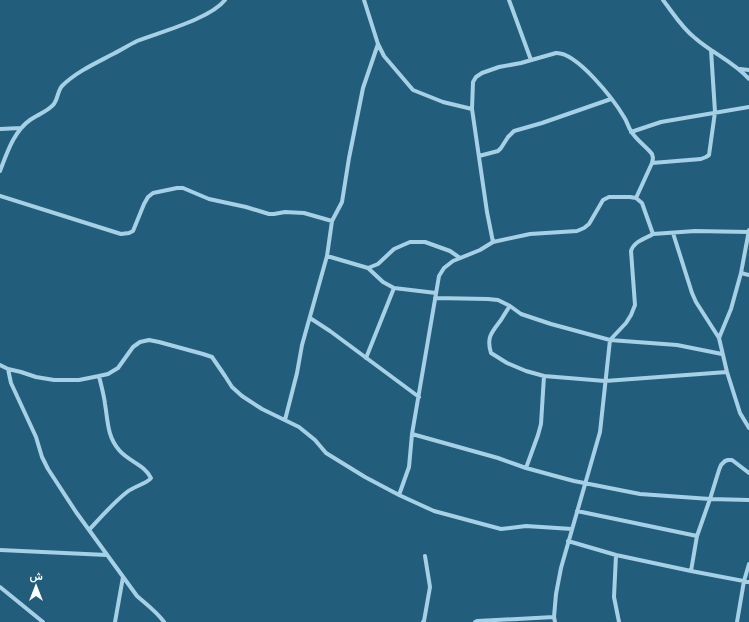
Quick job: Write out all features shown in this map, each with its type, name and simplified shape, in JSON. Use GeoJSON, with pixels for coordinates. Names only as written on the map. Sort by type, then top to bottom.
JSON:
{"type":"FeatureCollection","features":[{"type":"Feature","properties":{"kind":"street"},"geometry":{"type":"LineString","coordinates":[[0,171],[10,146],[24,124],[54,105],[61,88],[70,79],[90,66],[137,41],[208,13],[222,4],[225,0]]}},
{"type":"Feature","properties":{"kind":"street"},"geometry":{"type":"LineString","coordinates":[[364,0],[378,44],[384,56],[413,90],[443,102],[472,109]]}},
{"type":"Feature","properties":{"kind":"street"},"geometry":{"type":"LineString","coordinates":[[509,0],[531,60]]}},
{"type":"Feature","properties":{"kind":"street"},"geometry":{"type":"LineString","coordinates":[[663,0],[685,29],[694,38],[739,69],[749,79]]}},
{"type":"Feature","properties":{"kind":"street"},"geometry":{"type":"LineString","coordinates":[[285,420],[297,374],[302,345],[327,256],[332,221],[342,202],[348,158],[362,88],[378,44]]}},
{"type":"Feature","properties":{"kind":"street"},"geometry":{"type":"LineString","coordinates":[[652,163],[701,159],[706,158],[709,155],[715,112],[711,50]]}},
{"type":"Feature","properties":{"kind":"street"},"geometry":{"type":"LineString","coordinates":[[493,242],[472,109],[473,82],[476,77],[482,73],[499,67],[556,53],[562,53],[574,60],[595,78],[625,118],[631,132],[652,154],[652,163],[636,198]]}},
{"type":"Feature","properties":{"kind":"street"},"geometry":{"type":"LineString","coordinates":[[739,69],[749,70]]}},
{"type":"Feature","properties":{"kind":"street"},"geometry":{"type":"LineString","coordinates":[[479,156],[498,151],[514,131],[611,99]]}},
{"type":"Feature","properties":{"kind":"street"},"geometry":{"type":"LineString","coordinates":[[631,132],[661,122],[749,107]]}},
{"type":"Feature","properties":{"kind":"street"},"geometry":{"type":"LineString","coordinates":[[0,129],[21,128]]}},
{"type":"Feature","properties":{"kind":"street"},"geometry":{"type":"LineString","coordinates":[[0,196],[121,234],[133,231],[148,197],[153,193],[177,188],[183,188],[209,199],[246,207],[269,214],[285,212],[304,213],[332,221]]}},
{"type":"Feature","properties":{"kind":"street"},"geometry":{"type":"LineString","coordinates":[[399,495],[409,467],[412,434],[435,298],[439,276],[444,268],[453,261],[480,250],[493,242],[530,234],[577,231],[584,228],[589,224],[603,200],[609,197],[636,198],[642,203],[653,234]]}},
{"type":"Feature","properties":{"kind":"street"},"geometry":{"type":"LineString","coordinates":[[555,622],[556,594],[561,568],[600,432],[610,340],[626,324],[632,315],[635,305],[631,251],[636,243],[653,234],[695,231],[749,231],[732,309],[719,338]]}},
{"type":"Feature","properties":{"kind":"street"},"geometry":{"type":"LineString","coordinates":[[673,233],[692,293],[696,302],[719,338],[727,372],[740,413],[749,428]]}},
{"type":"Feature","properties":{"kind":"street"},"geometry":{"type":"LineString","coordinates":[[368,268],[378,264],[394,250],[410,242],[425,242],[450,250],[460,258]]}},
{"type":"Feature","properties":{"kind":"street"},"geometry":{"type":"LineString","coordinates":[[327,256],[368,268],[383,282],[394,288],[436,293]]}},
{"type":"Feature","properties":{"kind":"street"},"geometry":{"type":"LineString","coordinates":[[741,273],[749,275]]}},
{"type":"Feature","properties":{"kind":"street"},"geometry":{"type":"LineString","coordinates":[[366,358],[394,288]]}},
{"type":"Feature","properties":{"kind":"street"},"geometry":{"type":"LineString","coordinates":[[435,298],[498,300],[522,314],[551,324],[610,340],[677,345],[722,354]]}},
{"type":"Feature","properties":{"kind":"street"},"geometry":{"type":"LineString","coordinates":[[510,306],[490,334],[489,347],[491,353],[526,371],[544,376],[605,381],[727,372]]}},
{"type":"Feature","properties":{"kind":"street"},"geometry":{"type":"LineString","coordinates":[[310,318],[418,396]]}},
{"type":"Feature","properties":{"kind":"street"},"geometry":{"type":"LineString","coordinates":[[0,365],[8,369],[36,377],[54,380],[79,380],[108,374],[118,368],[132,347],[140,342],[149,340],[203,354],[212,357],[237,392],[262,409],[299,427],[315,440],[326,453],[365,477],[399,495],[434,511],[501,529],[526,526],[572,529]]}},
{"type":"Feature","properties":{"kind":"street"},"geometry":{"type":"LineString","coordinates":[[8,369],[11,384],[36,437],[45,463],[72,506],[137,596],[164,622]]}},
{"type":"Feature","properties":{"kind":"street"},"geometry":{"type":"LineString","coordinates":[[89,530],[106,511],[127,492],[148,482],[151,478],[145,469],[129,459],[120,451],[111,438],[106,404],[99,376]]}},
{"type":"Feature","properties":{"kind":"street"},"geometry":{"type":"LineString","coordinates":[[526,468],[541,424],[544,376]]}},
{"type":"Feature","properties":{"kind":"street"},"geometry":{"type":"LineString","coordinates":[[412,434],[559,477],[640,494],[749,500]]}},
{"type":"Feature","properties":{"kind":"street"},"geometry":{"type":"LineString","coordinates":[[691,571],[697,536],[721,465],[725,461],[732,460],[749,473]]}},
{"type":"Feature","properties":{"kind":"street"},"geometry":{"type":"LineString","coordinates":[[577,511],[697,536]]}},
{"type":"Feature","properties":{"kind":"street"},"geometry":{"type":"LineString","coordinates":[[568,540],[616,555],[749,582]]}},
{"type":"Feature","properties":{"kind":"street"},"geometry":{"type":"LineString","coordinates":[[0,550],[107,555]]}},
{"type":"Feature","properties":{"kind":"street"},"geometry":{"type":"LineString","coordinates":[[616,555],[614,597],[620,622]]}},
{"type":"Feature","properties":{"kind":"street"},"geometry":{"type":"LineString","coordinates":[[423,622],[430,587],[425,556]]}},
{"type":"Feature","properties":{"kind":"street"},"geometry":{"type":"LineString","coordinates":[[736,622],[749,564]]}},
{"type":"Feature","properties":{"kind":"street"},"geometry":{"type":"LineString","coordinates":[[115,622],[123,577]]}},
{"type":"Feature","properties":{"kind":"street"},"geometry":{"type":"LineString","coordinates":[[0,587],[43,622]]}},
{"type":"Feature","properties":{"kind":"street"},"geometry":{"type":"LineString","coordinates":[[475,622],[554,617]]}}]}
